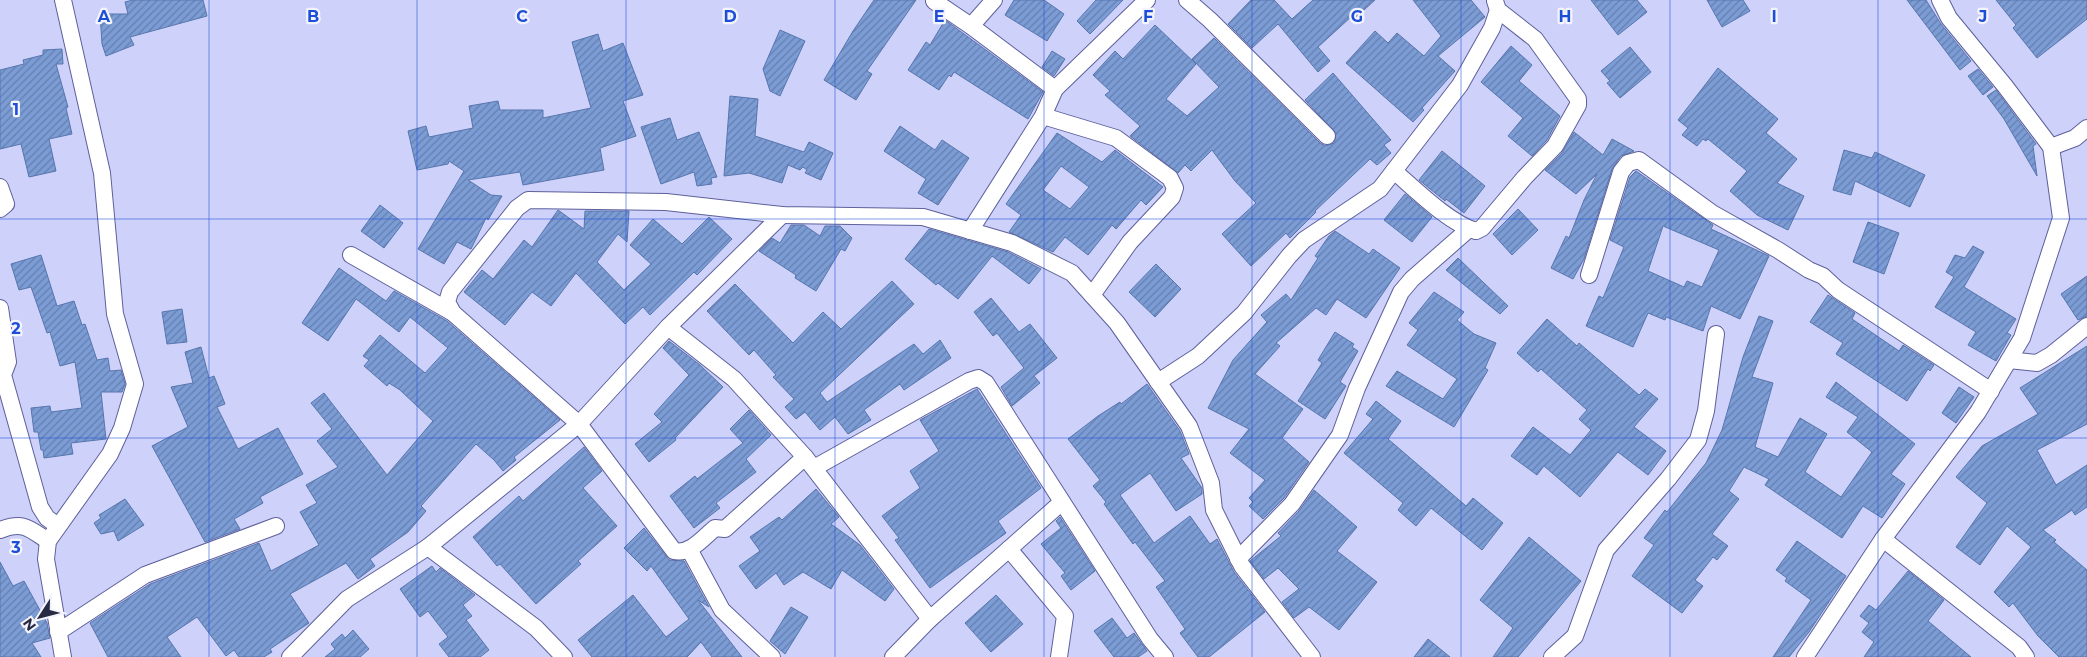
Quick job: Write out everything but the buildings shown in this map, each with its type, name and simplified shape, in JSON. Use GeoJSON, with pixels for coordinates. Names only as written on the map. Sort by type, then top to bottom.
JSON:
{"type":"FeatureCollection","features":[{"type":"Feature","properties":{"kind":"street"},"geometry":{"type":"LineString","coordinates":[[63,0],[102,173],[115,314],[135,384],[122,428],[110,454],[48,541],[46,559],[63,657]]}},
{"type":"Feature","properties":{"kind":"street"},"geometry":{"type":"LineString","coordinates":[[971,26],[994,0]]}},
{"type":"Feature","properties":{"kind":"street"},"geometry":{"type":"LineString","coordinates":[[970,231],[1043,116],[1055,89],[1147,0]]}},
{"type":"Feature","properties":{"kind":"street"},"geometry":{"type":"LineString","coordinates":[[1187,0],[1210,20],[1326,136]]}},
{"type":"Feature","properties":{"kind":"street"},"geometry":{"type":"LineString","coordinates":[[1805,657],[1883,539],[1978,412],[2022,338],[2061,218],[2051,147],[2005,86],[1949,18],[1940,0]]}},
{"type":"Feature","properties":{"kind":"street"},"geometry":{"type":"LineString","coordinates":[[934,2],[971,26],[1055,89]]}},
{"type":"Feature","properties":{"kind":"street"},"geometry":{"type":"LineString","coordinates":[[1394,171],[1433,205],[1469,229],[1476,231],[1482,228],[1525,177],[1555,146],[1579,102],[1535,39],[1496,5]]}},
{"type":"Feature","properties":{"kind":"street"},"geometry":{"type":"LineString","coordinates":[[1158,382],[1198,356],[1244,313],[1304,240],[1380,189],[1460,85],[1492,28],[1496,5]]}},
{"type":"Feature","properties":{"kind":"street"},"geometry":{"type":"LineString","coordinates":[[1043,116],[1116,138],[1170,178],[1175,188],[1172,197],[1130,242],[1092,295]]}},
{"type":"Feature","properties":{"kind":"street"},"geometry":{"type":"LineString","coordinates":[[2051,147],[2075,138],[2087,128]]}},
{"type":"Feature","properties":{"kind":"street"},"geometry":{"type":"LineString","coordinates":[[1590,276],[1621,172],[1628,163],[1639,160],[1712,213],[1809,270],[1824,276],[1838,290],[1991,391]]}},
{"type":"Feature","properties":{"kind":"street"},"geometry":{"type":"LineString","coordinates":[[0,187],[6,204],[0,209]]}},
{"type":"Feature","properties":{"kind":"street"},"geometry":{"type":"LineString","coordinates":[[453,314],[447,302],[450,292],[517,208],[528,200],[666,202],[782,215],[923,217],[1012,243],[1072,273],[1117,323],[1189,426],[1211,483],[1214,510],[1238,559],[1312,657]]}},
{"type":"Feature","properties":{"kind":"street"},"geometry":{"type":"LineString","coordinates":[[290,657],[348,599],[428,547],[579,424],[668,327],[782,215]]}},
{"type":"Feature","properties":{"kind":"street"},"geometry":{"type":"LineString","coordinates":[[1238,559],[1292,504],[1340,435],[1357,388],[1401,292],[1412,279],[1469,229]]}},
{"type":"Feature","properties":{"kind":"street"},"geometry":{"type":"LineString","coordinates":[[351,255],[453,314],[579,424],[674,551],[680,552],[689,549],[715,528],[725,529],[809,462],[968,381],[978,378],[986,383],[1150,639],[1165,657]]}},
{"type":"Feature","properties":{"kind":"street"},"geometry":{"type":"LineString","coordinates":[[0,308],[8,362],[3,375],[40,507],[47,518],[58,526]]}},
{"type":"Feature","properties":{"kind":"street"},"geometry":{"type":"LineString","coordinates":[[2009,360],[2037,363],[2051,355],[2087,326]]}},
{"type":"Feature","properties":{"kind":"street"},"geometry":{"type":"LineString","coordinates":[[668,327],[734,379],[809,462],[930,619]]}},
{"type":"Feature","properties":{"kind":"street"},"geometry":{"type":"LineString","coordinates":[[1552,657],[1575,636],[1606,550],[1668,479],[1698,440],[1706,411],[1716,334]]}},
{"type":"Feature","properties":{"kind":"street"},"geometry":{"type":"LineString","coordinates":[[893,657],[930,619],[1062,502]]}},
{"type":"Feature","properties":{"kind":"street"},"geometry":{"type":"LineString","coordinates":[[0,530],[10,526],[58,526]]}},
{"type":"Feature","properties":{"kind":"street"},"geometry":{"type":"LineString","coordinates":[[26,526],[48,541]]}},
{"type":"Feature","properties":{"kind":"street"},"geometry":{"type":"LineString","coordinates":[[58,632],[145,575],[276,526]]}},
{"type":"Feature","properties":{"kind":"street"},"geometry":{"type":"LineString","coordinates":[[1883,539],[2019,647],[2026,657]]}},
{"type":"Feature","properties":{"kind":"street"},"geometry":{"type":"LineString","coordinates":[[428,547],[536,628],[564,657]]}},
{"type":"Feature","properties":{"kind":"street"},"geometry":{"type":"LineString","coordinates":[[689,549],[722,610],[772,657]]}},
{"type":"Feature","properties":{"kind":"street"},"geometry":{"type":"LineString","coordinates":[[1009,549],[1065,616],[1059,657]]}}]}
